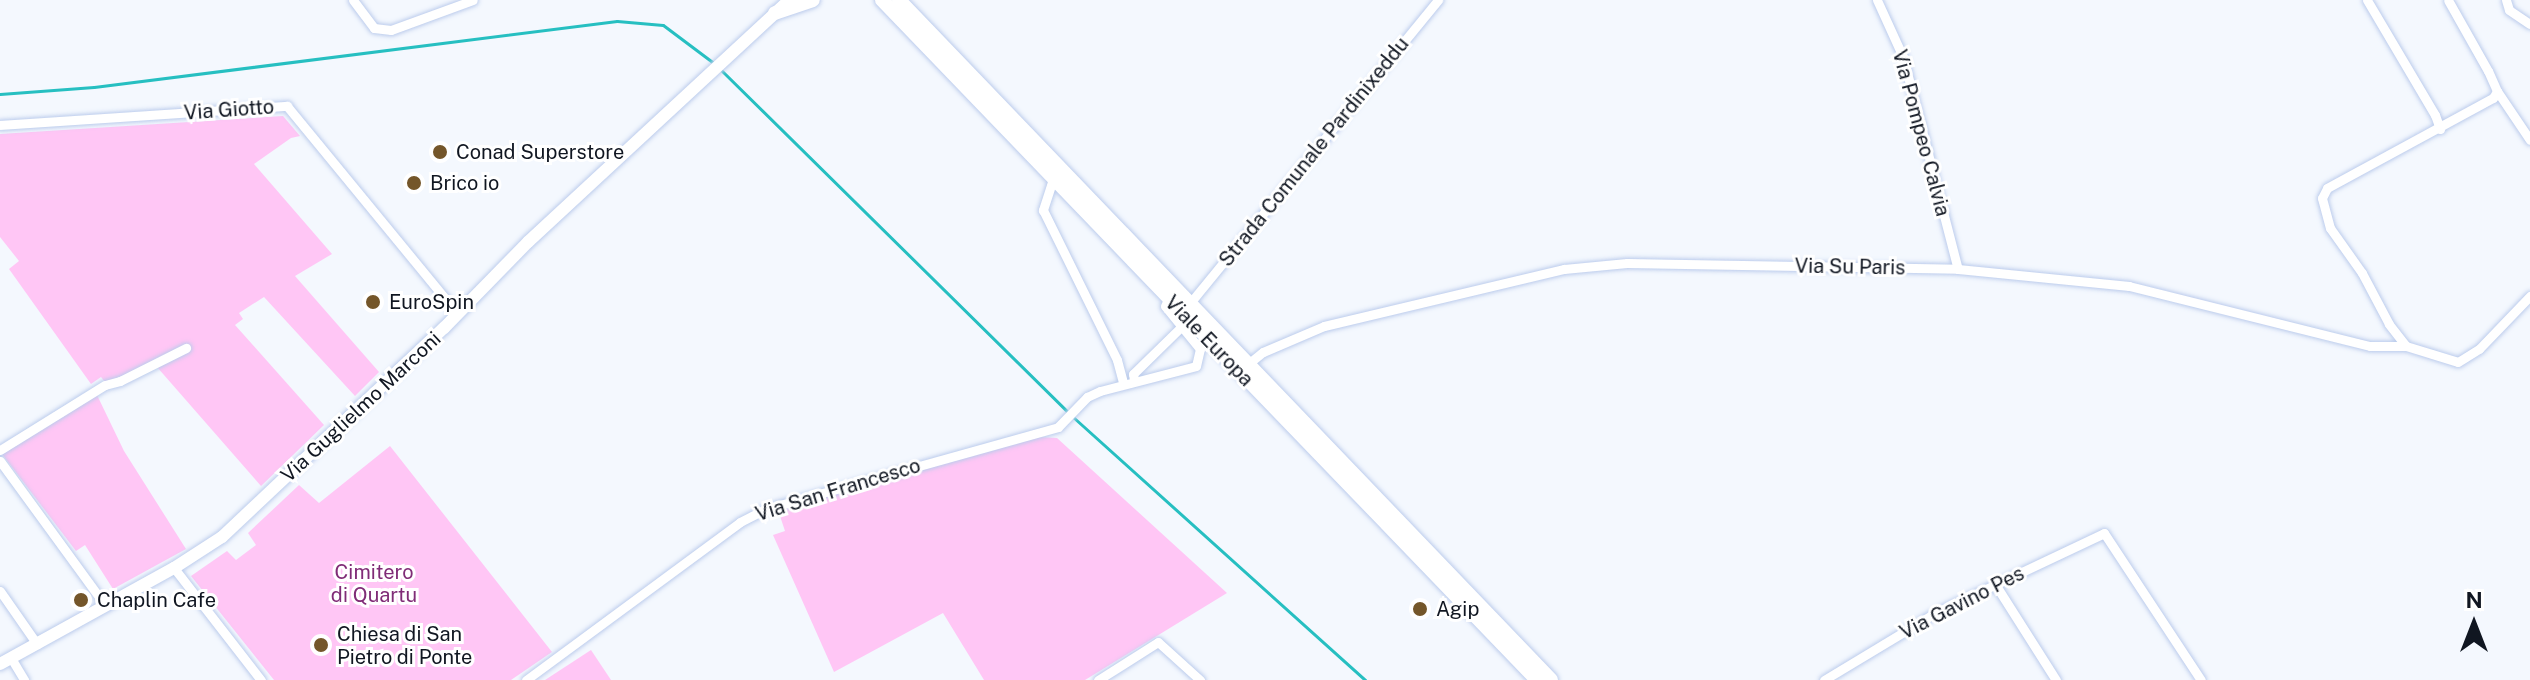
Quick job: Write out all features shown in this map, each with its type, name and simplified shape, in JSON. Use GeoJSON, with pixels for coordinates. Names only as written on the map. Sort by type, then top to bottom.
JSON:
{"type":"FeatureCollection","features":[{"type":"Feature","properties":{"kind":"main road","name":"Via Guglielmo Marconi"},"geometry":{"type":"LineString","coordinates":[[6,661],[174,568],[222,537],[528,242],[732,55],[777,6],[789,0]]}},
{"type":"Feature","properties":{"kind":"main road"},"geometry":{"type":"LineString","coordinates":[[777,6],[813,0]]}},
{"type":"Feature","properties":{"kind":"main road","name":"Viale Europa"},"geometry":{"type":"LineString","coordinates":[[890,1],[1190,303],[1551,680]]}},
{"type":"Feature","properties":{"kind":"main road","name":"Viale Europa"},"geometry":{"type":"LineString","coordinates":[[890,1],[1053,179],[1537,680]]}},
{"type":"Feature","properties":{"kind":"street"},"geometry":{"type":"LineString","coordinates":[[353,0],[374,28],[391,30],[473,0]]}},
{"type":"Feature","properties":{"kind":"street","name":"Strada Comunale Pardinixeddu"},"geometry":{"type":"LineString","coordinates":[[1190,303],[1438,0]]}},
{"type":"Feature","properties":{"kind":"street","name":"Via Pompeo Calvia"},"geometry":{"type":"LineString","coordinates":[[1877,0],[1903,57],[1958,269]]}},
{"type":"Feature","properties":{"kind":"street"},"geometry":{"type":"LineString","coordinates":[[2367,0],[2435,115],[2440,129]]}},
{"type":"Feature","properties":{"kind":"street"},"geometry":{"type":"LineString","coordinates":[[2448,0],[2497,91],[2530,140]]}},
{"type":"Feature","properties":{"kind":"street"},"geometry":{"type":"LineString","coordinates":[[2506,0],[2509,10],[2530,24]]}},
{"type":"Feature","properties":{"kind":"street"},"geometry":{"type":"LineString","coordinates":[[2406,346],[2389,324],[2362,273],[2330,228],[2322,198],[2327,188],[2440,129],[2493,98],[2497,91]]}},
{"type":"Feature","properties":{"kind":"street","name":"Via Giotto"},"geometry":{"type":"LineString","coordinates":[[0,125],[287,106],[457,313]]}},
{"type":"Feature","properties":{"kind":"street"},"geometry":{"type":"LineString","coordinates":[[1053,179],[1043,210],[1128,382]]}},
{"type":"Feature","properties":{"kind":"street","name":"Via Su Paris"},"geometry":{"type":"LineString","coordinates":[[1248,364],[1263,352],[1324,326],[1564,269],[1627,263],[1958,269],[2129,286],[2370,346],[2406,346],[2458,362],[2479,349],[2530,296]]}},
{"type":"Feature","properties":{"kind":"street","name":"Via San Francesco"},"geometry":{"type":"LineString","coordinates":[[526,680],[740,522],[765,509],[1062,423],[1087,397],[1128,382],[1196,366],[1200,349],[1165,306],[1168,299]]}},
{"type":"Feature","properties":{"kind":"street"},"geometry":{"type":"LineString","coordinates":[[1128,382],[1181,327]]}},
{"type":"Feature","properties":{"kind":"street"},"geometry":{"type":"LineString","coordinates":[[0,450],[105,385],[120,381],[186,348]]}},
{"type":"Feature","properties":{"kind":"street"},"geometry":{"type":"LineString","coordinates":[[0,461],[105,605]]}},
{"type":"Feature","properties":{"kind":"street","name":"Via Gavino Pes"},"geometry":{"type":"LineString","coordinates":[[1824,680],[1935,613],[2104,533],[2201,680]]}},
{"type":"Feature","properties":{"kind":"street"},"geometry":{"type":"LineString","coordinates":[[174,568],[261,680]]}},
{"type":"Feature","properties":{"kind":"street"},"geometry":{"type":"LineString","coordinates":[[1995,584],[2056,680]]}},
{"type":"Feature","properties":{"kind":"street"},"geometry":{"type":"LineString","coordinates":[[0,591],[37,644]]}},
{"type":"Feature","properties":{"kind":"street"},"geometry":{"type":"LineString","coordinates":[[1098,680],[1158,642],[1200,680]]}},
{"type":"Feature","properties":{"kind":"street"},"geometry":{"type":"LineString","coordinates":[[6,661],[24,680]]}},
{"type":"Feature","properties":{"kind":"green space"},"geometry":{"type":"Polygon","coordinates":[[[283,116],[300,136],[291,138],[254,164],[332,254],[295,276],[379,372],[355,396],[264,297],[239,313],[243,319],[235,325],[324,425],[261,486],[157,367],[121,386],[109,387],[101,377],[91,384],[9,269],[19,261],[0,237],[0,134],[283,116]]]}},
{"type":"Feature","properties":{"kind":"green space"},"geometry":{"type":"Polygon","coordinates":[[[97,395],[124,451],[186,549],[113,589],[85,545],[76,551],[2,454],[97,395]]]}},
{"type":"Feature","properties":{"kind":"green space"},"geometry":{"type":"Polygon","coordinates":[[[1039,437],[1057,438],[1227,593],[1085,680],[984,680],[943,613],[834,672],[773,535],[785,531],[778,510],[1039,437]]]}},
{"type":"Feature","properties":{"kind":"green space","name":"Cimitero di Quartu"},"geometry":{"type":"Polygon","coordinates":[[[390,446],[552,652],[511,680],[274,680],[191,576],[227,551],[236,560],[256,545],[248,533],[299,485],[319,503],[390,446]]]}},
{"type":"Feature","properties":{"kind":"green space"},"geometry":{"type":"Polygon","coordinates":[[[591,650],[611,680],[545,680],[591,650]]]}},
{"type":"Feature","properties":{"kind":"waterway"},"geometry":{"type":"LineString","coordinates":[[0,94],[94,87],[617,21],[663,25],[715,64]]}},
{"type":"Feature","properties":{"kind":"waterway"},"geometry":{"type":"LineString","coordinates":[[720,69],[1068,412]]}},
{"type":"Feature","properties":{"kind":"waterway"},"geometry":{"type":"LineString","coordinates":[[1073,417],[1365,680]]}},
{"type":"Feature","properties":{"kind":"place","name":"Conad Superstore"},"geometry":{"type":"Point","coordinates":[440,152]}},
{"type":"Feature","properties":{"kind":"place","name":"Brico io"},"geometry":{"type":"Point","coordinates":[414,183]}},
{"type":"Feature","properties":{"kind":"place","name":"EuroSpin"},"geometry":{"type":"Point","coordinates":[373,302]}},
{"type":"Feature","properties":{"kind":"place","name":"Chaplin Cafe"},"geometry":{"type":"Point","coordinates":[81,600]}},
{"type":"Feature","properties":{"kind":"place","name":"Agip"},"geometry":{"type":"Point","coordinates":[1420,609]}},
{"type":"Feature","properties":{"kind":"place","name":"Chiesa di San Pietro di Ponte"},"geometry":{"type":"Point","coordinates":[321,645]}}]}
